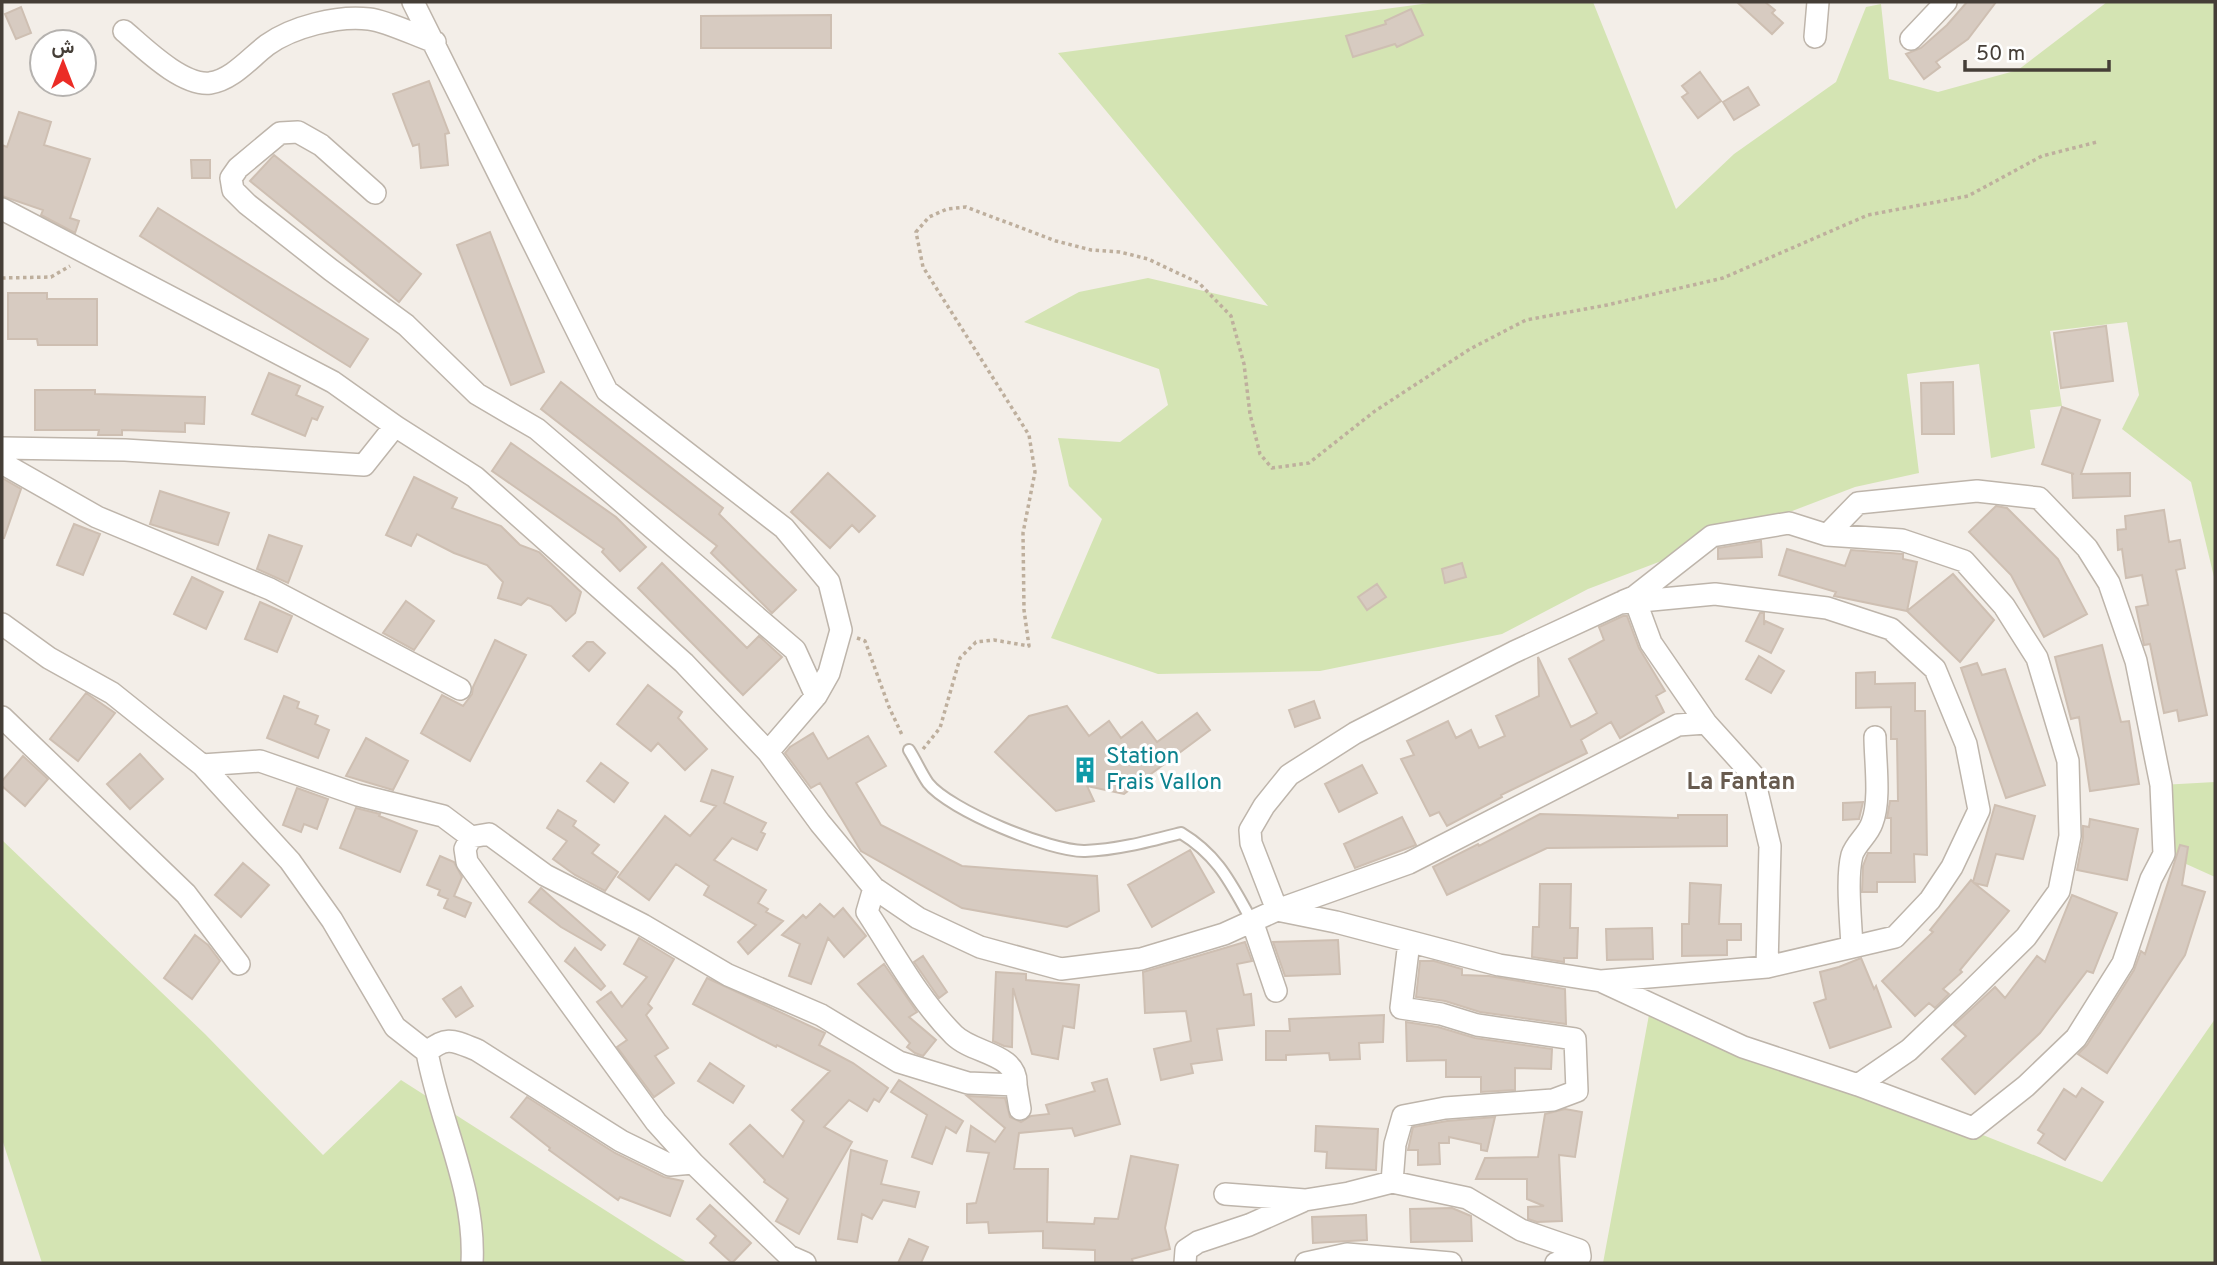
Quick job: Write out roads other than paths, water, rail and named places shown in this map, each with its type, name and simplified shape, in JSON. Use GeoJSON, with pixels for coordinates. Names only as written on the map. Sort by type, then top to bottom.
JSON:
{"type":"FeatureCollection","features":[{"type":"Feature","properties":{"kind":"street"},"geometry":{"type":"LineString","coordinates":[[413,2],[607,391],[784,527],[829,582],[841,630],[828,673],[816,696],[768,752]]}},
{"type":"Feature","properties":{"kind":"street"},"geometry":{"type":"LineString","coordinates":[[1815,37],[1818,2]]}},
{"type":"Feature","properties":{"kind":"street"},"geometry":{"type":"LineString","coordinates":[[1910,39],[1946,2]]}},
{"type":"Feature","properties":{"kind":"street"},"geometry":{"type":"LineString","coordinates":[[124,31],[168,67],[191,80],[210,83],[233,73],[270,43],[324,21],[370,19],[435,42]]}},
{"type":"Feature","properties":{"kind":"street"},"geometry":{"type":"LineString","coordinates":[[375,193],[321,145],[298,132],[280,133],[238,168],[231,178],[233,190],[247,204],[406,325],[477,394],[537,429],[795,650],[816,696]]}},
{"type":"Feature","properties":{"kind":"street"},"geometry":{"type":"LineString","coordinates":[[2,209],[333,382],[475,477],[684,663],[768,752],[847,858],[874,888],[918,918],[980,947],[1061,969],[1141,959],[1224,934],[1277,910],[1409,863],[1678,725],[1706,723]]}},
{"type":"Feature","properties":{"kind":"street"},"geometry":{"type":"LineString","coordinates":[[2,448],[125,450],[364,465],[395,426]]}},
{"type":"Feature","properties":{"kind":"street"},"geometry":{"type":"LineString","coordinates":[[2,463],[97,517],[270,589],[460,689]]}},
{"type":"Feature","properties":{"kind":"street"},"geometry":{"type":"LineString","coordinates":[[1601,981],[1743,1047],[1858,1084],[1973,1128],[2026,1086],[2076,1038],[2123,963],[2151,879],[2165,854],[2161,785],[2136,662],[2109,583],[2087,548],[2039,498],[1977,491],[1858,503],[1827,535]]}},
{"type":"Feature","properties":{"kind":"street"},"geometry":{"type":"LineString","coordinates":[[1277,910],[1251,843],[1250,830],[1264,806],[1289,775],[1379,720],[1514,652],[1630,600],[1712,536],[1789,523],[1827,535],[1902,540],[1964,561],[2004,606],[2037,658],[2068,761],[2070,836],[2059,891],[2026,937],[1909,1050],[1858,1084]]}},
{"type":"Feature","properties":{"kind":"street"},"geometry":{"type":"LineString","coordinates":[[1277,910],[1336,922],[1499,965],[1601,981],[1767,967],[1895,937],[1930,900],[1952,867],[1979,810],[1966,744],[1935,669],[1891,629],[1827,608],[1715,594],[1630,600]]}},
{"type":"Feature","properties":{"kind":"street"},"geometry":{"type":"LineString","coordinates":[[1630,600],[1651,643],[1706,723],[1753,775],[1770,846],[1767,967]]}},
{"type":"Feature","properties":{"kind":"street"},"geometry":{"type":"LineString","coordinates":[[2,624],[49,658],[112,693],[202,765],[290,862],[332,920],[395,1027],[427,1052],[466,1192],[472,1263]]}},
{"type":"Feature","properties":{"kind":"street"},"geometry":{"type":"LineString","coordinates":[[2,717],[186,894],[239,964]]}},
{"type":"Feature","properties":{"kind":"street"},"geometry":{"type":"LineString","coordinates":[[1852,947],[1850,870],[1852,855],[1872,824],[1876,796],[1875,737]]}},
{"type":"Feature","properties":{"kind":"street"},"geometry":{"type":"LineString","coordinates":[[202,765],[260,761],[358,795],[443,816],[471,837],[489,834],[545,875],[643,925],[728,975],[821,1015],[899,1062],[968,1083],[1016,1085]]}},
{"type":"Feature","properties":{"kind":"street"},"geometry":{"type":"LineString","coordinates":[[471,837],[465,849],[467,862],[656,1122],[693,1163],[789,1255],[805,1263]]}},
{"type":"Feature","properties":{"kind":"street"},"geometry":{"type":"LineString","coordinates":[[847,858],[855,889],[867,912],[926,1000],[955,1036],[972,1048],[1007,1061],[1017,1075],[1020,1109]]}},
{"type":"Feature","properties":{"kind":"street"},"geometry":{"type":"LineString","coordinates":[[867,912],[874,888]]}},
{"type":"Feature","properties":{"kind":"street"},"geometry":{"type":"LineString","coordinates":[[1252,921],[1276,991]]}},
{"type":"Feature","properties":{"kind":"street"},"geometry":{"type":"LineString","coordinates":[[1392,1182],[1395,1144],[1403,1116],[1445,1108],[1553,1100],[1577,1091],[1575,1039],[1477,1025],[1441,1014],[1401,1008],[1409,942]]}},
{"type":"Feature","properties":{"kind":"street"},"geometry":{"type":"LineString","coordinates":[[427,1052],[440,1041],[454,1040],[477,1050],[621,1141],[670,1165],[693,1163]]}},
{"type":"Feature","properties":{"kind":"street"},"geometry":{"type":"LineString","coordinates":[[1225,1194],[1305,1200],[1392,1182],[1467,1198],[1521,1230],[1579,1250],[1580,1256],[1574,1260],[1556,1263]]}},
{"type":"Feature","properties":{"kind":"street"},"geometry":{"type":"LineString","coordinates":[[1185,1263],[1186,1250],[1198,1242],[1249,1225],[1305,1200]]}},
{"type":"Feature","properties":{"kind":"street"},"geometry":{"type":"LineString","coordinates":[[1306,1263],[1347,1254],[1451,1263]]}},
{"type":"Feature","properties":{"kind":"lane"},"geometry":{"type":"LineString","coordinates":[[909,750],[929,785],[952,803],[1009,832],[1083,851],[1145,842],[1181,833],[1200,845],[1213,858],[1252,921]]}},
{"type":"Feature","properties":{"kind":"place","name":"Station Frais Vallon"},"geometry":{"type":"Point","coordinates":[1085,770]}},
{"type":"Feature","properties":{"kind":"district","name":"La Fantan"},"geometry":{"type":"Point","coordinates":[1741,783]}}]}
